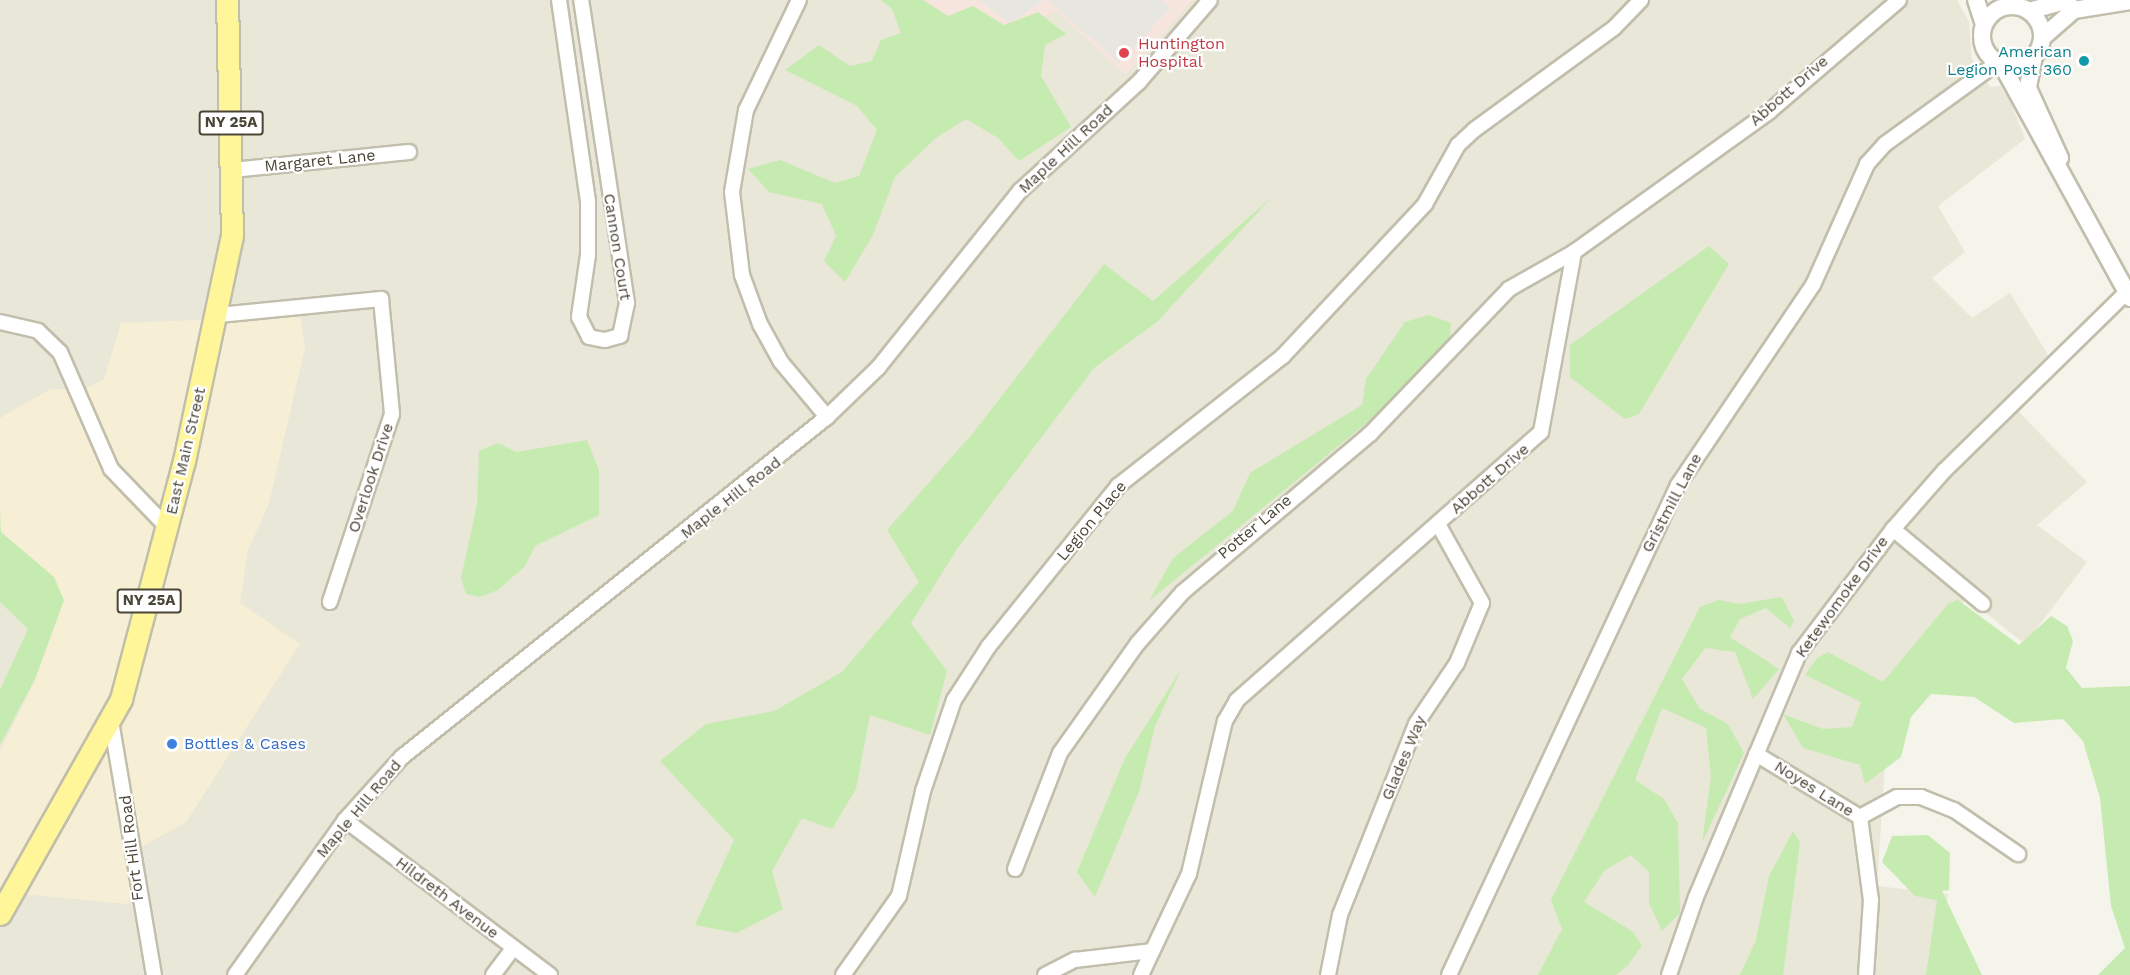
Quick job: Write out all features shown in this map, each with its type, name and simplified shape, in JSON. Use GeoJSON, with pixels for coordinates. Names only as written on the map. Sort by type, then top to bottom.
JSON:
{"type":"FeatureCollection","features":[{"type":"Feature","properties":{"kind":"main road","name":"East Main Street"},"geometry":{"type":"LineString","coordinates":[[0,914],[111,721],[128,678],[168,528],[218,315],[232,236],[227,0]]}},
{"type":"Feature","properties":{"kind":"main road","name":"East Main Street"},"geometry":{"type":"LineString","coordinates":[[0,900],[23,873]]}},
{"type":"Feature","properties":{"kind":"street","name":"Cannon Court"},"geometry":{"type":"LineString","coordinates":[[558,0],[588,202],[588,255],[579,317],[589,337],[605,340],[620,336],[627,303],[582,0]]}},
{"type":"Feature","properties":{"kind":"street"},"geometry":{"type":"LineString","coordinates":[[799,0],[746,110],[735,150],[732,202],[742,275],[760,324],[781,362],[827,417]]}},
{"type":"Feature","properties":{"kind":"street","name":"Maple Hill Road"},"geometry":{"type":"LineString","coordinates":[[235,975],[345,820],[402,757],[827,417],[878,368],[1020,191],[1139,82],[1209,0]]}},
{"type":"Feature","properties":{"kind":"street","name":"Legion Place"},"geometry":{"type":"LineString","coordinates":[[843,975],[899,896],[938,742],[954,700],[989,646],[1118,486],[1283,356],[1425,204],[1458,146],[1514,101],[1614,28],[1641,0]]}},
{"type":"Feature","properties":{"kind":"street","name":"Abbott Drive"},"geometry":{"type":"LineString","coordinates":[[1141,975],[1189,874],[1225,721],[1237,700],[1252,682],[1438,524],[1540,432],[1574,252],[1770,111],[1899,0]]}},
{"type":"Feature","properties":{"kind":"street"},"geometry":{"type":"LineString","coordinates":[[1976,0],[1984,24],[1984,46],[2000,64],[2129,295]]}},
{"type":"Feature","properties":{"kind":"street"},"geometry":{"type":"LineString","coordinates":[[2029,12],[2069,0]]}},
{"type":"Feature","properties":{"kind":"street"},"geometry":{"type":"LineString","coordinates":[[2076,198],[2028,88],[2034,56],[2043,36],[2074,10],[2130,1]]}},
{"type":"Feature","properties":{"kind":"street"},"geometry":{"type":"LineString","coordinates":[[1984,24],[2006,2],[2029,12],[2043,36]]}},
{"type":"Feature","properties":{"kind":"street"},"geometry":{"type":"LineString","coordinates":[[2000,64],[2016,65],[2034,56]]}},
{"type":"Feature","properties":{"kind":"street","name":"Gristmill Lane"},"geometry":{"type":"LineString","coordinates":[[1449,975],[1678,485],[1813,285],[1867,164],[1886,144],[2000,64]]}},
{"type":"Feature","properties":{"kind":"street"},"geometry":{"type":"LineString","coordinates":[[579,143],[601,140]]}},
{"type":"Feature","properties":{"kind":"street","name":"Margaret Lane"},"geometry":{"type":"LineString","coordinates":[[232,170],[409,152]]}},
{"type":"Feature","properties":{"kind":"street","name":"Potter Lane"},"geometry":{"type":"LineString","coordinates":[[1015,869],[1060,753],[1183,592],[1370,434],[1509,289],[1574,252]]}},
{"type":"Feature","properties":{"kind":"street","name":"Ketewomoke Drive"},"geometry":{"type":"LineString","coordinates":[[1670,975],[1756,754],[1799,652],[1893,529],[2129,295]]}},
{"type":"Feature","properties":{"kind":"street","name":"Overlook Drive"},"geometry":{"type":"LineString","coordinates":[[218,315],[381,299],[392,414],[330,602]]}},
{"type":"Feature","properties":{"kind":"street"},"geometry":{"type":"LineString","coordinates":[[0,322],[38,331],[60,351],[111,468],[168,528]]}},
{"type":"Feature","properties":{"kind":"street","name":"Glades Way"},"geometry":{"type":"LineString","coordinates":[[1328,975],[1340,915],[1416,724],[1457,663],[1482,603],[1438,524]]}},
{"type":"Feature","properties":{"kind":"street"},"geometry":{"type":"LineString","coordinates":[[1893,529],[1983,604]]}},
{"type":"Feature","properties":{"kind":"street","name":"Fort Hill Road"},"geometry":{"type":"LineString","coordinates":[[111,721],[120,749],[140,912],[154,975]]}},
{"type":"Feature","properties":{"kind":"street","name":"Noyes Lane"},"geometry":{"type":"LineString","coordinates":[[1756,754],[1860,817],[1871,900],[1866,975]]}},
{"type":"Feature","properties":{"kind":"street"},"geometry":{"type":"LineString","coordinates":[[1860,817],[1897,797],[1921,797],[1954,810],[2018,854]]}},
{"type":"Feature","properties":{"kind":"street","name":"Hildreth Avenue"},"geometry":{"type":"LineString","coordinates":[[345,820],[550,975]]}},
{"type":"Feature","properties":{"kind":"street"},"geometry":{"type":"LineString","coordinates":[[493,975],[513,948]]}},
{"type":"Feature","properties":{"kind":"street"},"geometry":{"type":"LineString","coordinates":[[1045,975],[1075,960],[1152,951]]}},
{"type":"Feature","properties":{"kind":"shaded area"},"geometry":{"type":"Polygon","coordinates":[[[0,0],[1957,0],[1969,22],[1972,59],[1990,87],[2000,86],[2011,103],[2025,139],[1938,206],[1965,252],[1932,278],[1972,318],[2010,293],[2058,371],[2019,412],[2087,482],[2037,525],[2087,562],[2025,644],[1967,598],[1890,688],[1877,886],[1948,894],[1936,975],[0,975],[0,0]]]}},
{"type":"Feature","properties":{"kind":"shaded area","name":"Huntington Hospital"},"geometry":{"type":"Polygon","coordinates":[[[906,0],[1193,0],[1126,75],[1056,11],[1014,32],[946,28],[906,0]]]}},
{"type":"Feature","properties":{"kind":"shaded area"},"geometry":{"type":"Polygon","coordinates":[[[979,0],[1045,0],[1010,23],[979,0]]]}},
{"type":"Feature","properties":{"kind":"shaded area"},"geometry":{"type":"Polygon","coordinates":[[[1048,0],[1162,0],[1171,7],[1119,63],[1048,0]]]}},
{"type":"Feature","properties":{"kind":"shaded area"},"geometry":{"type":"Polygon","coordinates":[[[300,316],[305,348],[269,503],[248,550],[240,603],[300,644],[186,822],[143,846],[128,904],[23,894],[0,920],[0,751],[35,680],[59,599],[0,551],[0,418],[51,389],[83,390],[104,379],[121,323],[300,316]]]}},
{"type":"Feature","properties":{"kind":"green space"},"geometry":{"type":"Polygon","coordinates":[[[881,0],[923,0],[948,16],[973,6],[1004,25],[1038,12],[1066,34],[1045,45],[1041,76],[1071,127],[1019,161],[998,138],[966,119],[936,138],[895,177],[873,235],[845,282],[824,261],[836,236],[822,204],[769,192],[748,169],[780,160],[835,183],[859,176],[877,130],[857,106],[785,70],[819,45],[850,66],[872,61],[881,40],[901,33],[892,9],[881,0]]]}},
{"type":"Feature","properties":{"kind":"green space"},"geometry":{"type":"Polygon","coordinates":[[[1271,198],[1158,321],[1094,368],[957,549],[911,623],[947,671],[930,735],[870,715],[856,789],[832,829],[802,818],[772,871],[783,909],[737,933],[695,925],[734,840],[660,761],[706,724],[774,711],[842,672],[919,582],[887,530],[973,433],[1104,264],[1153,301],[1271,198]]]}},
{"type":"Feature","properties":{"kind":"green space"},"geometry":{"type":"Polygon","coordinates":[[[1709,246],[1729,264],[1639,414],[1625,419],[1570,377],[1570,345],[1709,246]]]}},
{"type":"Feature","properties":{"kind":"green space"},"geometry":{"type":"Polygon","coordinates":[[[1429,315],[1451,323],[1450,338],[1386,407],[1149,601],[1173,558],[1233,511],[1250,473],[1362,405],[1366,379],[1405,322],[1429,315]]]}},
{"type":"Feature","properties":{"kind":"green space"},"geometry":{"type":"Polygon","coordinates":[[[587,440],[599,470],[599,515],[535,546],[525,566],[498,590],[480,597],[466,594],[461,578],[477,504],[479,451],[498,443],[516,452],[587,440]]]}},
{"type":"Feature","properties":{"kind":"green space"},"geometry":{"type":"Polygon","coordinates":[[[0,509],[1,532],[54,577],[64,600],[36,677],[0,745],[0,690],[28,629],[0,602],[0,509]]]}},
{"type":"Feature","properties":{"kind":"green space"},"geometry":{"type":"Polygon","coordinates":[[[1782,597],[1794,621],[1790,628],[1766,608],[1740,619],[1730,637],[1779,669],[1753,699],[1735,652],[1705,648],[1682,679],[1700,709],[1728,724],[1744,753],[1702,843],[1711,777],[1706,728],[1662,708],[1635,780],[1664,799],[1678,823],[1680,913],[1662,931],[1649,903],[1649,872],[1631,855],[1605,870],[1584,902],[1632,931],[1642,945],[1629,964],[1616,975],[1538,975],[1562,929],[1551,900],[1700,607],[1719,600],[1739,604],[1782,597]]]}},
{"type":"Feature","properties":{"kind":"green space"},"geometry":{"type":"Polygon","coordinates":[[[1958,600],[2019,645],[2051,616],[2067,626],[2073,641],[2066,668],[2082,688],[2130,686],[2130,975],[2098,975],[2125,948],[2111,906],[2100,798],[2083,741],[2063,719],[2014,723],[1974,697],[1931,694],[1911,717],[1901,757],[1865,784],[1860,765],[1803,748],[1783,714],[1823,729],[1852,727],[1861,702],[1805,675],[1817,658],[1828,652],[1883,682],[1948,604],[1958,600]]]}},
{"type":"Feature","properties":{"kind":"green space"},"geometry":{"type":"Polygon","coordinates":[[[1182,668],[1155,726],[1139,792],[1095,897],[1077,872],[1125,758],[1182,668]]]}},
{"type":"Feature","properties":{"kind":"green space"},"geometry":{"type":"Polygon","coordinates":[[[1793,831],[1800,842],[1783,975],[1740,975],[1756,940],[1769,876],[1793,831]]]}},
{"type":"Feature","properties":{"kind":"green space"},"geometry":{"type":"Polygon","coordinates":[[[1928,835],[1950,853],[1949,890],[1942,891],[1982,975],[1926,975],[1937,900],[1915,896],[1882,862],[1892,836],[1928,835]]]}},
{"type":"Feature","properties":{"kind":"place","name":"Huntington Hospital"},"geometry":{"type":"Point","coordinates":[1124,53]}},
{"type":"Feature","properties":{"kind":"place","name":"American Legion Post 360"},"geometry":{"type":"Point","coordinates":[2084,61]}},
{"type":"Feature","properties":{"kind":"place","name":"Bottles & Cases"},"geometry":{"type":"Point","coordinates":[172,744]}}]}
